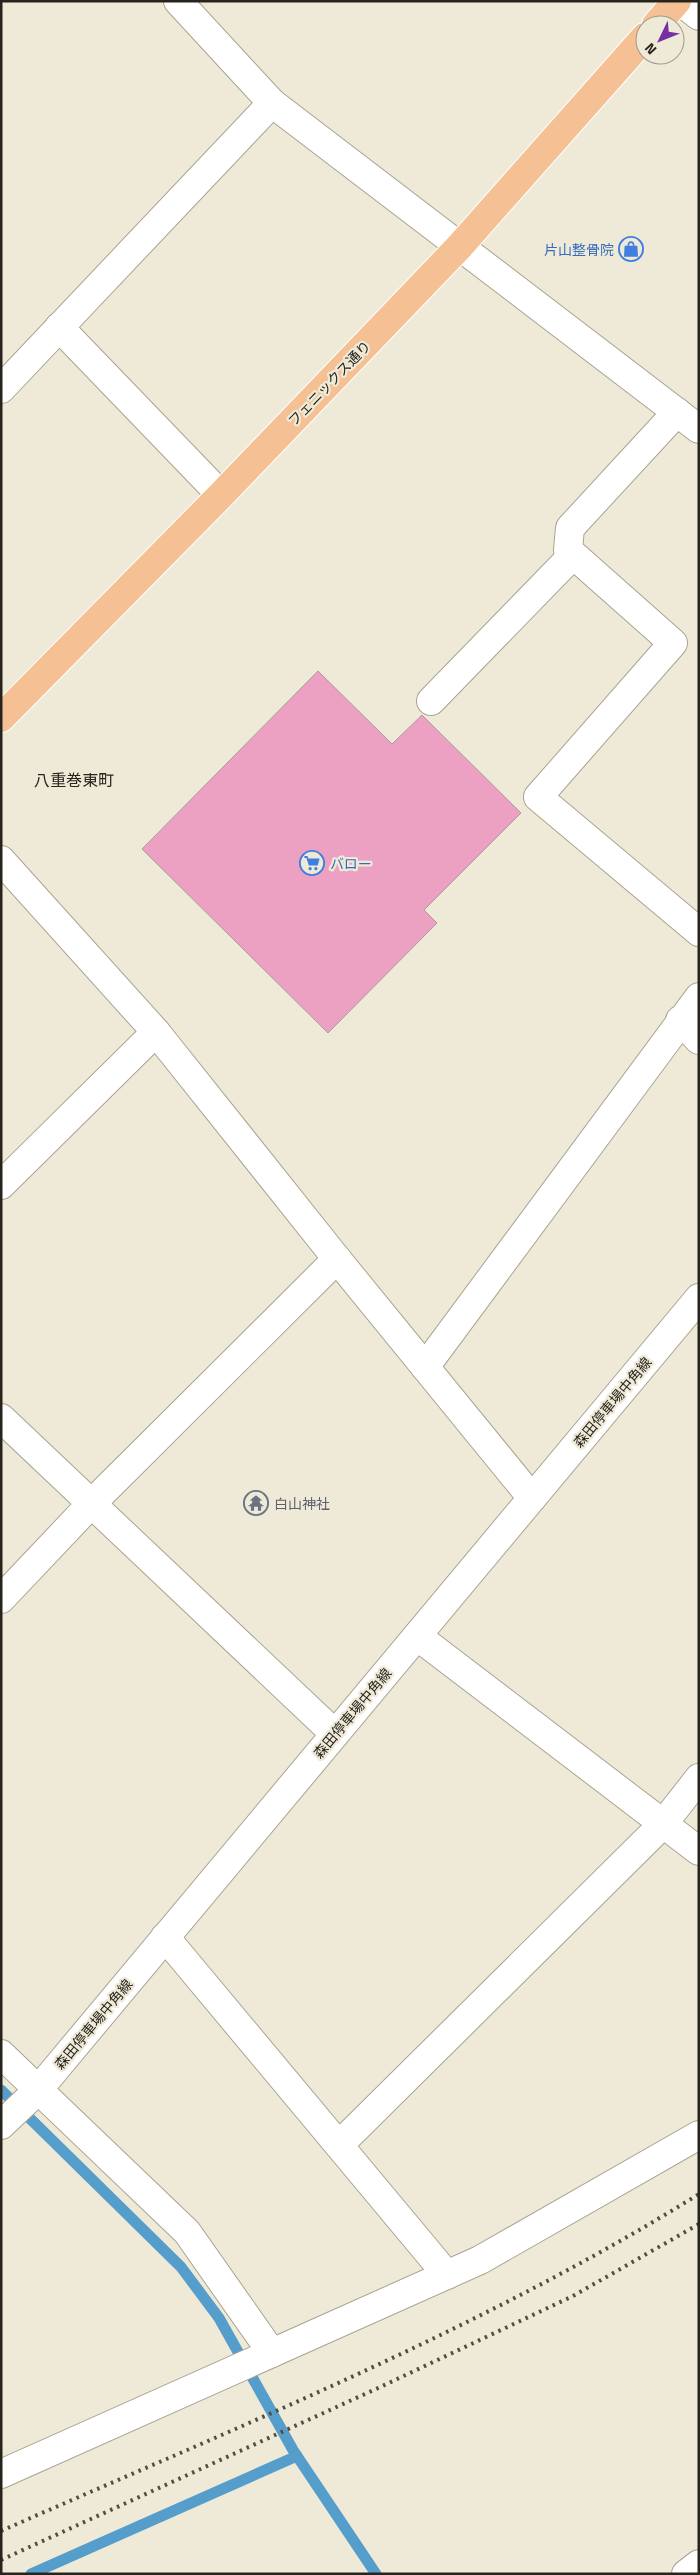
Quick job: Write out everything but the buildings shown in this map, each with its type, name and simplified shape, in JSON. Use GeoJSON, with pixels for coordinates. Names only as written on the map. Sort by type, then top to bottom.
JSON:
{"type":"FeatureCollection","features":[{"type":"Feature","properties":{"kind":"main road"},"geometry":{"type":"LineString","coordinates":[[666,15],[679,1]]}},
{"type":"Feature","properties":{"kind":"main road","name":"フェニックス通り"},"geometry":{"type":"LineString","coordinates":[[1,718],[221,495],[459,247],[635,48]]}},
{"type":"Feature","properties":{"kind":"street"},"geometry":{"type":"LineString","coordinates":[[178,1],[272,104],[699,429]]}},
{"type":"Feature","properties":{"kind":"street"},"geometry":{"type":"LineString","coordinates":[[679,1],[699,16]]}},
{"type":"Feature","properties":{"kind":"street"},"geometry":{"type":"LineString","coordinates":[[1,388],[272,104]]}},
{"type":"Feature","properties":{"kind":"street"},"geometry":{"type":"LineString","coordinates":[[59,327],[221,495]]}},
{"type":"Feature","properties":{"kind":"street"},"geometry":{"type":"LineString","coordinates":[[677,412],[570,528],[568,550],[673,643],[538,797],[699,932]]}},
{"type":"Feature","properties":{"kind":"street"},"geometry":{"type":"LineString","coordinates":[[431,701],[574,555]]}},
{"type":"Feature","properties":{"kind":"street"},"geometry":{"type":"LineString","coordinates":[[1,860],[156,1032],[337,1259],[532,1498]]}},
{"type":"Feature","properties":{"kind":"street"},"geometry":{"type":"LineString","coordinates":[[425,1367],[680,1020],[699,997]]}},
{"type":"Feature","properties":{"kind":"street"},"geometry":{"type":"LineString","coordinates":[[680,1020],[699,1040]]}},
{"type":"Feature","properties":{"kind":"street"},"geometry":{"type":"LineString","coordinates":[[1,1185],[156,1032]]}},
{"type":"Feature","properties":{"kind":"street"},"geometry":{"type":"LineString","coordinates":[[1,1599],[91,1504],[337,1259]]}},
{"type":"Feature","properties":{"kind":"street","name":"森田停車場中角線"},"geometry":{"type":"LineString","coordinates":[[3,2123],[32,2096],[699,1298]]}},
{"type":"Feature","properties":{"kind":"street"},"geometry":{"type":"LineString","coordinates":[[1,1418],[335,1734]]}},
{"type":"Feature","properties":{"kind":"street"},"geometry":{"type":"LineString","coordinates":[[417,1636],[699,1851]]}},
{"type":"Feature","properties":{"kind":"street"},"geometry":{"type":"LineString","coordinates":[[339,2145],[663,1824],[699,1778]]}},
{"type":"Feature","properties":{"kind":"street"},"geometry":{"type":"LineString","coordinates":[[166,1937],[447,2274]]}},
{"type":"Feature","properties":{"kind":"street"},"geometry":{"type":"LineString","coordinates":[[1,2054],[32,2096],[187,2232],[272,2353]]}},
{"type":"Feature","properties":{"kind":"street"},"geometry":{"type":"LineString","coordinates":[[1,2474],[480,2260],[699,2135]]}},
{"type":"Feature","properties":{"kind":"street"},"geometry":{"type":"LineString","coordinates":[[686,2574],[699,2564]]}},
{"type":"Feature","properties":{"kind":"waterway"},"geometry":{"type":"LineString","coordinates":[[1,2090],[181,2267],[219,2318],[293,2450],[376,2574]]}},
{"type":"Feature","properties":{"kind":"waterway"},"geometry":{"type":"LineString","coordinates":[[31,2574],[297,2456]]}},
{"type":"Feature","properties":{"kind":"railway"},"geometry":{"type":"LineString","coordinates":[[1,2531],[268,2415],[444,2333],[616,2244],[699,2194]]}},
{"type":"Feature","properties":{"kind":"railway"},"geometry":{"type":"LineString","coordinates":[[1,2560],[376,2389],[573,2296],[699,2224]]}},
{"type":"Feature","properties":{"kind":"place","name":"片山整骨院"},"geometry":{"type":"Point","coordinates":[631,249]}},
{"type":"Feature","properties":{"kind":"place","name":"バロー"},"geometry":{"type":"Point","coordinates":[312,863]}},
{"type":"Feature","properties":{"kind":"place","name":"白山神社"},"geometry":{"type":"Point","coordinates":[256,1503]}},
{"type":"Feature","properties":{"kind":"district","name":"八重巻東町"},"geometry":{"type":"Point","coordinates":[74,780]}}]}
